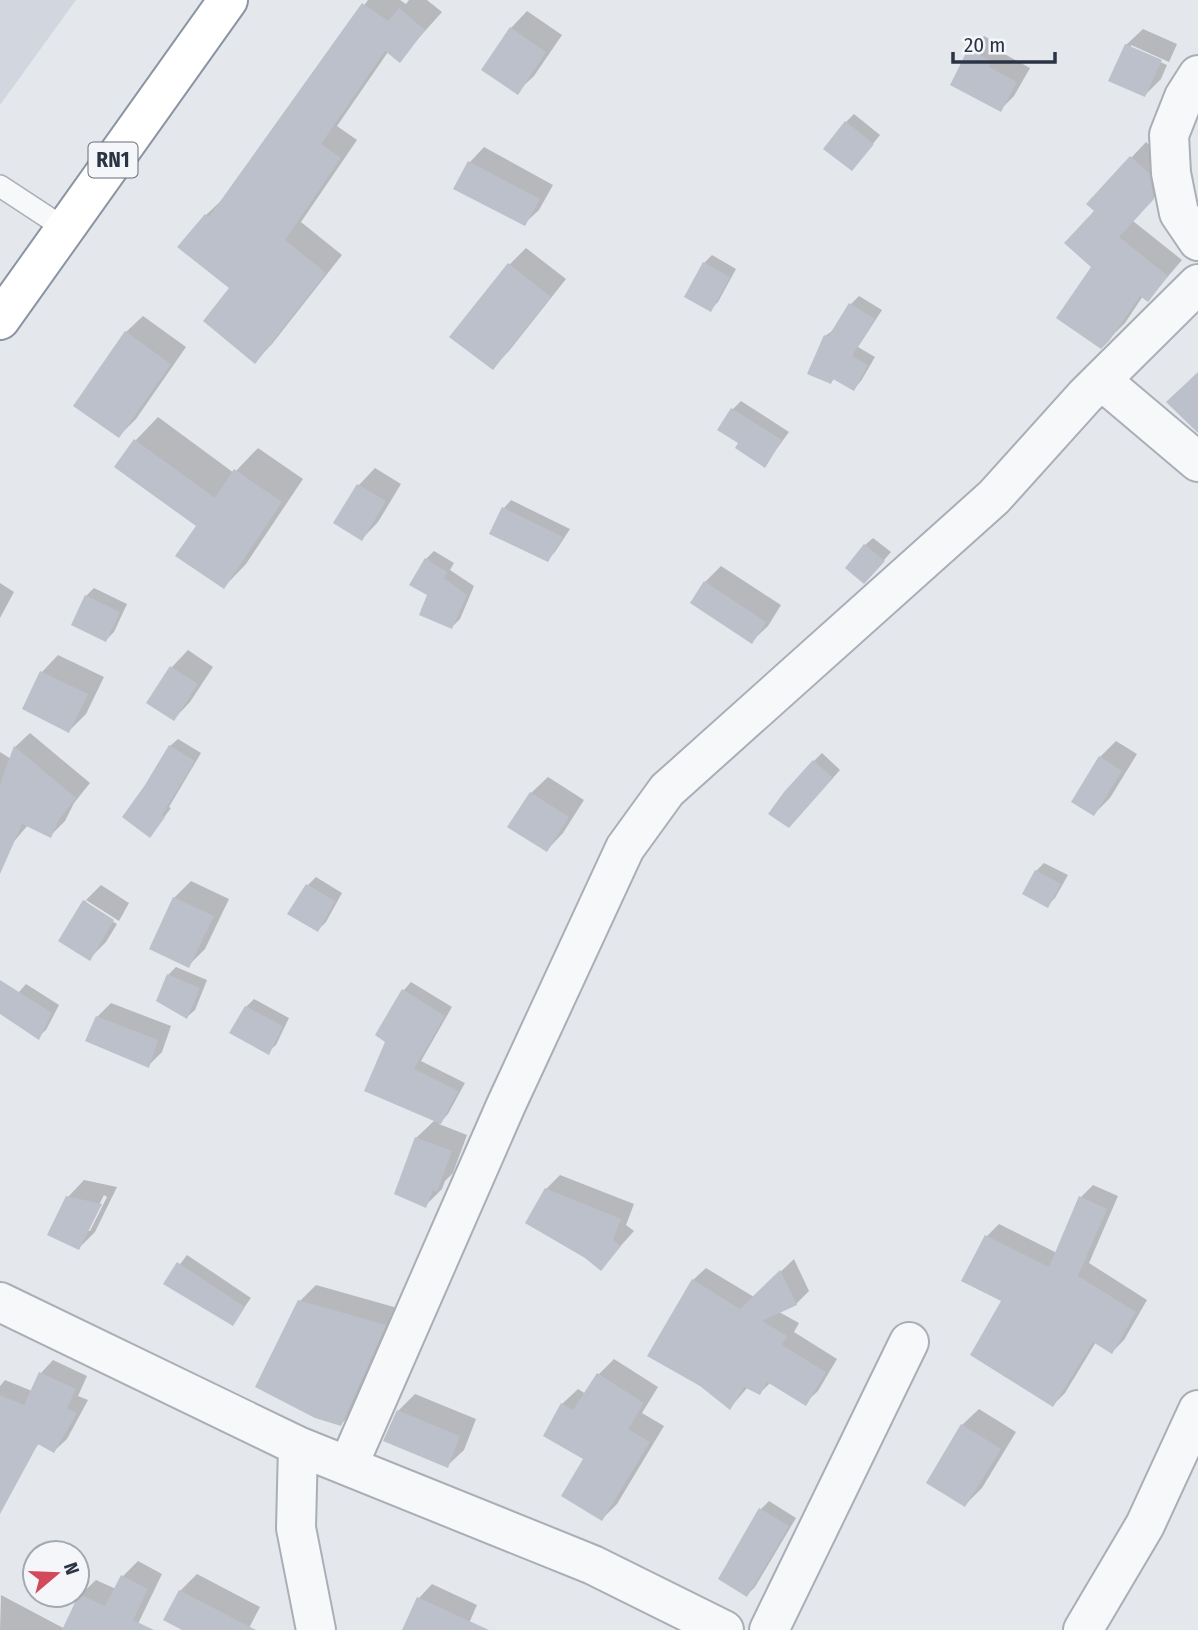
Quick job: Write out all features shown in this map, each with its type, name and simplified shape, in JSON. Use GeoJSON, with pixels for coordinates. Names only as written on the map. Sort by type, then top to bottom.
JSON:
{"type":"FeatureCollection","features":[{"type":"Feature","properties":{"kind":"highway","name":"RN1"},"geometry":{"type":"LineString","coordinates":[[0,320],[228,0]]}},
{"type":"Feature","properties":{"kind":"street"},"geometry":{"type":"LineString","coordinates":[[1198,75],[1184,97],[1169,135],[1171,173],[1179,212],[1198,241]]}},
{"type":"Feature","properties":{"kind":"street"},"geometry":{"type":"LineString","coordinates":[[348,1466],[506,1105],[625,848],[667,790],[994,497],[1101,380],[1198,284]]}},
{"type":"Feature","properties":{"kind":"street"},"geometry":{"type":"LineString","coordinates":[[1101,380],[1198,462]]}},
{"type":"Feature","properties":{"kind":"street"},"geometry":{"type":"LineString","coordinates":[[0,1302],[298,1446],[593,1565],[724,1630]]}},
{"type":"Feature","properties":{"kind":"street"},"geometry":{"type":"LineString","coordinates":[[769,1630],[909,1342]]}},
{"type":"Feature","properties":{"kind":"street"},"geometry":{"type":"LineString","coordinates":[[1083,1630],[1145,1525],[1198,1410]]}},
{"type":"Feature","properties":{"kind":"street"},"geometry":{"type":"LineString","coordinates":[[298,1446],[296,1528],[316,1630]]}},
{"type":"Feature","properties":{"kind":"lane"},"geometry":{"type":"LineString","coordinates":[[0,186],[64,228]]}},
{"type":"Feature","properties":{"kind":"shaded area"},"geometry":{"type":"Polygon","coordinates":[[[0,0],[76,0],[0,105],[0,0]]]}},
{"type":"Feature","properties":{"kind":"building"},"geometry":{"type":"Polygon","coordinates":[[[362,3],[388,21],[399,8],[425,30],[400,63],[385,51],[321,144],[341,158],[285,240],[326,273],[255,364],[203,321],[229,288],[177,247],[205,214],[209,217],[362,3]]]}},
{"type":"Feature","properties":{"kind":"building"},"geometry":{"type":"Polygon","coordinates":[[[510,27],[546,52],[518,95],[481,70],[510,27]]]}},
{"type":"Feature","properties":{"kind":"building"},"geometry":{"type":"Polygon","coordinates":[[[1125,44],[1162,60],[1145,97],[1108,81],[1125,44]]]}},
{"type":"Feature","properties":{"kind":"building"},"geometry":{"type":"Polygon","coordinates":[[[968,49],[991,61],[989,67],[1017,82],[1001,112],[950,85],[968,49]]]}},
{"type":"Feature","properties":{"kind":"building"},"geometry":{"type":"Polygon","coordinates":[[[845,121],[874,144],[852,171],[823,149],[845,121]]]}},
{"type":"Feature","properties":{"kind":"building"},"geometry":{"type":"Polygon","coordinates":[[[1130,156],[1149,173],[1154,199],[1119,237],[1168,276],[1148,302],[1140,296],[1101,349],[1056,318],[1091,267],[1064,243],[1094,211],[1086,204],[1130,156]]]}},
{"type":"Feature","properties":{"kind":"building"},"geometry":{"type":"Polygon","coordinates":[[[468,161],[540,199],[525,226],[453,189],[468,161]]]}},
{"type":"Feature","properties":{"kind":"building"},"geometry":{"type":"Polygon","coordinates":[[[703,262],[730,277],[711,312],[684,297],[703,262]]]}},
{"type":"Feature","properties":{"kind":"building"},"geometry":{"type":"Polygon","coordinates":[[[508,263],[551,297],[493,370],[449,337],[508,263]]]}},
{"type":"Feature","properties":{"kind":"building"},"geometry":{"type":"Polygon","coordinates":[[[849,303],[875,319],[852,356],[868,365],[854,391],[833,379],[831,384],[807,374],[824,335],[828,337],[849,303]]]}},
{"type":"Feature","properties":{"kind":"building"},"geometry":{"type":"Polygon","coordinates":[[[125,331],[171,364],[119,438],[73,406],[125,331]]]}},
{"type":"Feature","properties":{"kind":"building"},"geometry":{"type":"Polygon","coordinates":[[[1198,372],[1198,433],[1166,402],[1198,372]]]}},
{"type":"Feature","properties":{"kind":"building"},"geometry":{"type":"Polygon","coordinates":[[[731,408],[782,440],[765,468],[735,448],[738,443],[717,430],[731,408]]]}},
{"type":"Feature","properties":{"kind":"building"},"geometry":{"type":"Polygon","coordinates":[[[134,439],[215,498],[234,469],[282,502],[224,589],[175,556],[196,526],[114,467],[134,439]]]}},
{"type":"Feature","properties":{"kind":"building"},"geometry":{"type":"Polygon","coordinates":[[[357,484],[386,501],[362,541],[333,523],[357,484]]]}},
{"type":"Feature","properties":{"kind":"building"},"geometry":{"type":"Polygon","coordinates":[[[502,507],[563,537],[548,562],[489,534],[502,507]]]}},
{"type":"Feature","properties":{"kind":"building"},"geometry":{"type":"Polygon","coordinates":[[[864,544],[885,561],[864,584],[845,568],[864,544]]]}},
{"type":"Feature","properties":{"kind":"building"},"geometry":{"type":"Polygon","coordinates":[[[425,558],[447,572],[444,578],[467,595],[452,629],[419,615],[427,595],[409,585],[425,558]]]}},
{"type":"Feature","properties":{"kind":"building"},"geometry":{"type":"Polygon","coordinates":[[[704,581],[766,622],[752,644],[690,603],[704,581]]]}},
{"type":"Feature","properties":{"kind":"building"},"geometry":{"type":"Polygon","coordinates":[[[85,595],[120,612],[106,642],[71,625],[85,595]]]}},
{"type":"Feature","properties":{"kind":"building"},"geometry":{"type":"Polygon","coordinates":[[[170,666],[198,684],[174,721],[146,703],[170,666]]]}},
{"type":"Feature","properties":{"kind":"building"},"geometry":{"type":"Polygon","coordinates":[[[40,671],[88,694],[69,733],[22,709],[40,671]]]}},
{"type":"Feature","properties":{"kind":"building"},"geometry":{"type":"Polygon","coordinates":[[[169,745],[195,761],[162,815],[165,817],[150,838],[122,817],[169,745]]]}},
{"type":"Feature","properties":{"kind":"building"},"geometry":{"type":"Polygon","coordinates":[[[14,746],[76,798],[59,820],[51,838],[22,824],[0,874],[0,784],[14,746]]]}},
{"type":"Feature","properties":{"kind":"building"},"geometry":{"type":"Polygon","coordinates":[[[1099,756],[1122,771],[1094,816],[1071,802],[1099,756]]]}},
{"type":"Feature","properties":{"kind":"building"},"geometry":{"type":"Polygon","coordinates":[[[813,760],[833,778],[789,828],[768,814],[813,760]]]}},
{"type":"Feature","properties":{"kind":"building"},"geometry":{"type":"Polygon","coordinates":[[[530,792],[569,817],[547,852],[507,827],[530,792]]]}},
{"type":"Feature","properties":{"kind":"building"},"geometry":{"type":"Polygon","coordinates":[[[1035,870],[1061,884],[1048,908],[1022,894],[1035,870]]]}},
{"type":"Feature","properties":{"kind":"building"},"geometry":{"type":"Polygon","coordinates":[[[306,884],[335,901],[318,932],[287,914],[306,884]]]}},
{"type":"Feature","properties":{"kind":"building"},"geometry":{"type":"Polygon","coordinates":[[[173,897],[214,916],[189,968],[149,949],[173,897]]]}},
{"type":"Feature","properties":{"kind":"building"},"geometry":{"type":"Polygon","coordinates":[[[83,900],[114,920],[90,961],[58,941],[83,900]]]}},
{"type":"Feature","properties":{"kind":"building"},"geometry":{"type":"Polygon","coordinates":[[[167,974],[200,988],[187,1019],[156,1001],[167,974]]]}},
{"type":"Feature","properties":{"kind":"building"},"geometry":{"type":"Polygon","coordinates":[[[0,980],[52,1013],[39,1040],[0,1014],[0,980]]]}},
{"type":"Feature","properties":{"kind":"building"},"geometry":{"type":"Polygon","coordinates":[[[402,989],[445,1016],[414,1069],[458,1091],[441,1124],[364,1091],[385,1042],[375,1035],[402,989]]]}},
{"type":"Feature","properties":{"kind":"building"},"geometry":{"type":"Polygon","coordinates":[[[245,1006],[283,1026],[269,1055],[229,1033],[245,1006]]]}},
{"type":"Feature","properties":{"kind":"building"},"geometry":{"type":"Polygon","coordinates":[[[96,1016],[158,1040],[149,1068],[85,1041],[96,1016]]]}},
{"type":"Feature","properties":{"kind":"building"},"geometry":{"type":"Polygon","coordinates":[[[415,1137],[452,1151],[437,1192],[433,1190],[426,1208],[394,1194],[415,1137]]]}},
{"type":"Feature","properties":{"kind":"building"},"geometry":{"type":"Polygon","coordinates":[[[545,1188],[621,1219],[613,1240],[621,1246],[601,1271],[585,1258],[525,1223],[545,1188]]]}},
{"type":"Feature","properties":{"kind":"building"},"geometry":{"type":"Polygon","coordinates":[[[66,1196],[102,1204],[79,1250],[47,1235],[66,1196]]]}},
{"type":"Feature","properties":{"kind":"building"},"geometry":{"type":"Polygon","coordinates":[[[1079,1196],[1107,1209],[1078,1276],[1136,1312],[1112,1354],[1093,1342],[1053,1407],[970,1355],[1001,1301],[961,1281],[985,1235],[1049,1267],[1079,1196]]]}},
{"type":"Feature","properties":{"kind":"building"},"geometry":{"type":"Polygon","coordinates":[[[177,1262],[245,1307],[233,1326],[163,1284],[177,1262]]]}},
{"type":"Feature","properties":{"kind":"building"},"geometry":{"type":"Polygon","coordinates":[[[780,1270],[797,1305],[762,1321],[787,1336],[782,1345],[826,1372],[806,1406],[767,1382],[760,1395],[744,1387],[730,1410],[700,1386],[647,1356],[692,1279],[740,1309],[780,1270]]]}},
{"type":"Feature","properties":{"kind":"building"},"geometry":{"type":"Polygon","coordinates":[[[298,1300],[386,1325],[341,1426],[315,1418],[255,1387],[298,1300]]]}},
{"type":"Feature","properties":{"kind":"building"},"geometry":{"type":"Polygon","coordinates":[[[39,1372],[76,1389],[67,1408],[77,1413],[54,1453],[38,1444],[0,1514],[0,1395],[24,1405],[39,1372]]]}},
{"type":"Feature","properties":{"kind":"building"},"geometry":{"type":"Polygon","coordinates":[[[597,1373],[644,1403],[628,1429],[650,1442],[602,1521],[561,1496],[583,1459],[543,1436],[561,1403],[573,1410],[597,1373]]]}},
{"type":"Feature","properties":{"kind":"building"},"geometry":{"type":"Polygon","coordinates":[[[397,1410],[460,1436],[448,1468],[383,1441],[397,1410]]]}},
{"type":"Feature","properties":{"kind":"building"},"geometry":{"type":"Polygon","coordinates":[[[961,1424],[1001,1449],[965,1507],[926,1483],[961,1424]]]}},
{"type":"Feature","properties":{"kind":"building"},"geometry":{"type":"Polygon","coordinates":[[[759,1508],[789,1526],[747,1597],[718,1579],[759,1508]]]}},
{"type":"Feature","properties":{"kind":"building"},"geometry":{"type":"Polygon","coordinates":[[[121,1575],[148,1589],[133,1620],[154,1630],[62,1630],[72,1609],[91,1609],[91,1600],[105,1606],[121,1575]]]}},
{"type":"Feature","properties":{"kind":"building"},"geometry":{"type":"Polygon","coordinates":[[[179,1590],[256,1630],[182,1630],[163,1620],[179,1590]]]}},
{"type":"Feature","properties":{"kind":"building"},"geometry":{"type":"Polygon","coordinates":[[[417,1597],[489,1630],[402,1630],[417,1597]]]}}]}
